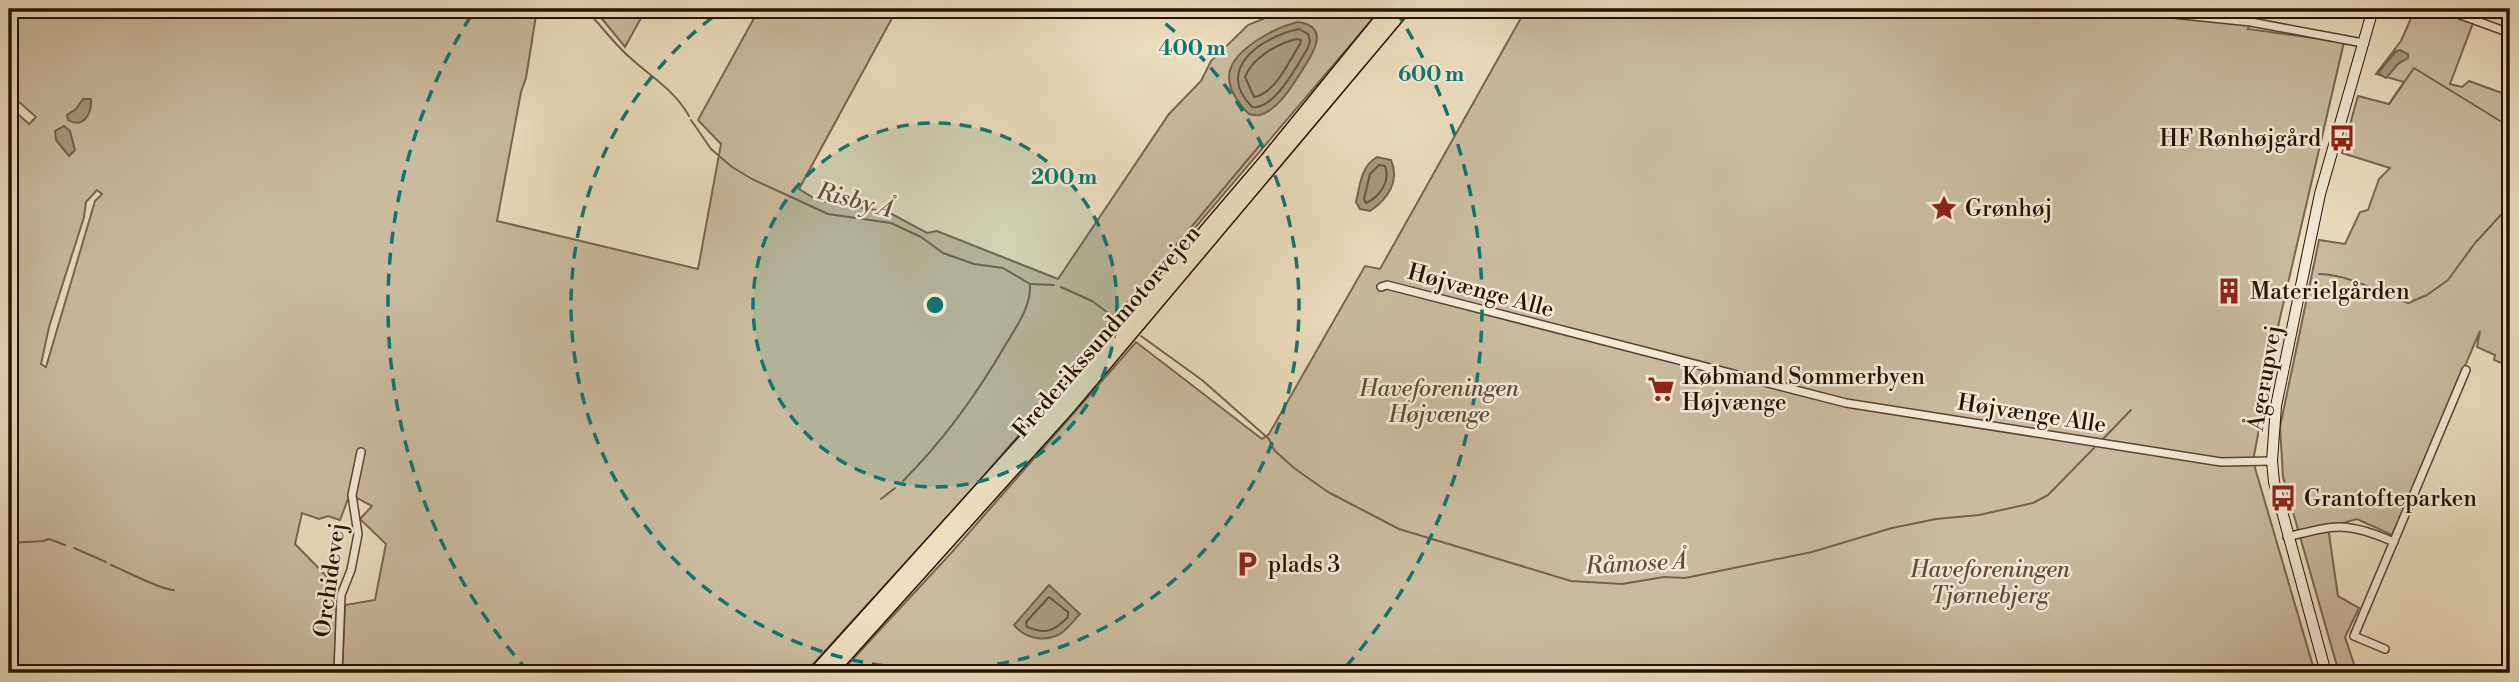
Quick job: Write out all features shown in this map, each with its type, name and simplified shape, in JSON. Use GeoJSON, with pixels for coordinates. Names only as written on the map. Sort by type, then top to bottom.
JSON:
{"type":"FeatureCollection","features":[{"type":"Feature","properties":{"kind":"highway","name":"Frederikssundmotorvejen"},"geometry":{"type":"LineString","coordinates":[[815,673],[1062,399],[1223,211],[1389,9]]}},
{"type":"Feature","properties":{"kind":"highway","name":"Frederikssundmotorvejen"},"geometry":{"type":"LineString","coordinates":[[830,673],[1070,406],[1404,9]]}},
{"type":"Feature","properties":{"kind":"street"},"geometry":{"type":"LineString","coordinates":[[2125,9],[2251,22],[2363,43]]}},
{"type":"Feature","properties":{"kind":"street","name":"Ågerupvej"},"geometry":{"type":"LineString","coordinates":[[2326,673],[2278,504],[2272,461],[2276,406],[2320,194],[2373,9]]}},
{"type":"Feature","properties":{"kind":"street"},"geometry":{"type":"LineString","coordinates":[[2444,9],[2510,33]]}},
{"type":"Feature","properties":{"kind":"street","name":"Højvænge Alle"},"geometry":{"type":"LineString","coordinates":[[1381,287],[1387,285],[1846,403],[2221,462],[2272,461]]}},
{"type":"Feature","properties":{"kind":"street"},"geometry":{"type":"LineString","coordinates":[[2385,649],[2354,636],[2466,370]]}},
{"type":"Feature","properties":{"kind":"street","name":"Orchidevej"},"geometry":{"type":"LineString","coordinates":[[338,673],[341,595],[351,570],[358,534],[352,495],[361,452]]}},
{"type":"Feature","properties":{"kind":"street"},"geometry":{"type":"LineString","coordinates":[[2287,537],[2340,525],[2368,531],[2394,542]]}},
{"type":"Feature","properties":{"kind":"green space"},"geometry":{"type":"Polygon","coordinates":[[[9,9],[537,9],[497,221],[698,269],[721,144],[698,120],[759,9],[897,9],[799,189],[817,200],[888,212],[927,233],[937,231],[1058,279],[1169,114],[1201,81],[1211,61],[1248,25],[1275,14],[1311,13],[1314,9],[1381,9],[978,483],[805,673],[342,673],[345,605],[375,600],[386,544],[360,519],[372,506],[355,497],[360,467],[340,520],[328,516],[319,519],[302,513],[295,544],[338,588],[334,673],[9,673],[9,106],[29,124],[36,117],[9,93],[9,9]],[[97,190],[86,202],[84,217],[49,327],[41,364],[46,367],[95,201],[102,194],[97,190]]]}},
{"type":"Feature","properties":{"kind":"green space"},"geometry":{"type":"Polygon","coordinates":[[[591,9],[646,9],[625,47],[591,9]]]}},
{"type":"Feature","properties":{"kind":"green space"},"geometry":{"type":"Polygon","coordinates":[[[1526,9],[2255,9],[2248,29],[2344,42],[2279,322],[2253,461],[2315,673],[840,673],[952,552],[1136,342],[1262,439],[1269,434],[1365,266],[1380,269],[1526,9]]]}},
{"type":"Feature","properties":{"kind":"green space"},"geometry":{"type":"Polygon","coordinates":[[[2415,9],[2432,9],[2473,23],[2450,84],[2462,87],[2469,81],[2510,96],[2510,367],[2494,360],[2495,355],[2477,347],[2480,331],[2392,535],[2357,519],[2328,527],[2338,596],[2359,608],[2345,637],[2357,673],[2339,673],[2283,477],[2280,427],[2319,240],[2345,244],[2360,212],[2368,210],[2379,179],[2390,168],[2342,153],[2358,96],[2389,104],[2404,82],[2376,74],[2401,41],[2415,9]]]}},
{"type":"Feature","properties":{"kind":"water"},"geometry":{"type":"Polygon","coordinates":[[[1298,22],[1308,25],[1317,36],[1310,58],[1279,103],[1260,115],[1249,114],[1231,87],[1231,67],[1245,49],[1256,41],[1298,22]]]}},
{"type":"Feature","properties":{"kind":"water"},"geometry":{"type":"Polygon","coordinates":[[[2396,51],[2408,54],[2408,58],[2398,64],[2386,78],[2378,73],[2396,51]]]}},
{"type":"Feature","properties":{"kind":"water"},"geometry":{"type":"Polygon","coordinates":[[[83,99],[91,99],[86,118],[78,122],[68,120],[67,115],[76,109],[83,99]]]}},
{"type":"Feature","properties":{"kind":"water"},"geometry":{"type":"Polygon","coordinates":[[[64,126],[70,131],[75,150],[69,156],[56,140],[55,131],[64,126]]]}},
{"type":"Feature","properties":{"kind":"water"},"geometry":{"type":"Polygon","coordinates":[[[1377,157],[1391,160],[1394,175],[1391,189],[1370,211],[1360,209],[1356,202],[1362,176],[1368,165],[1377,157]]]}},
{"type":"Feature","properties":{"kind":"water"},"geometry":{"type":"Polygon","coordinates":[[[1049,585],[1080,614],[1060,634],[1035,638],[1018,630],[1014,625],[1049,585]]]}},
{"type":"Feature","properties":{"kind":"waterway","name":"Risby Å"},"geometry":{"type":"LineString","coordinates":[[585,9],[622,50],[667,88],[689,116]]}},
{"type":"Feature","properties":{"kind":"waterway"},"geometry":{"type":"LineString","coordinates":[[2389,104],[2414,68],[2510,127]]}},
{"type":"Feature","properties":{"kind":"waterway","name":"Risby Å"},"geometry":{"type":"LineString","coordinates":[[691,120],[711,149],[732,167],[752,179],[828,214],[891,223],[921,237],[943,253],[974,264],[1003,268],[1030,284]]}},
{"type":"Feature","properties":{"kind":"waterway"},"geometry":{"type":"LineString","coordinates":[[1120,312],[1260,145]]}},
{"type":"Feature","properties":{"kind":"waterway","name":"Råmose Å"},"geometry":{"type":"LineString","coordinates":[[2319,274],[2353,281],[2408,303],[2427,295],[2448,280],[2475,243],[2510,205]]}},
{"type":"Feature","properties":{"kind":"waterway","name":"Råmose Å"},"geometry":{"type":"LineString","coordinates":[[1031,284],[1054,285]]}},
{"type":"Feature","properties":{"kind":"waterway"},"geometry":{"type":"LineString","coordinates":[[903,481],[946,433],[983,381],[1022,316],[1030,285]]}},
{"type":"Feature","properties":{"kind":"waterway","name":"Råmose Å"},"geometry":{"type":"LineString","coordinates":[[1061,287],[1092,301],[1115,318]]}},
{"type":"Feature","properties":{"kind":"waterway","name":"Råmose Å"},"geometry":{"type":"LineString","coordinates":[[1141,336],[1202,380],[1269,439],[1274,450],[1294,468],[1328,492],[1399,529],[1571,581],[1622,584],[1664,577],[1685,578],[1812,552],[1892,528],[1936,519],[1979,515],[2033,503],[2048,495],[2094,448]]}},
{"type":"Feature","properties":{"kind":"waterway","name":"Råmose Å"},"geometry":{"type":"LineString","coordinates":[[2103,439],[2131,410]]}},
{"type":"Feature","properties":{"kind":"waterway"},"geometry":{"type":"LineString","coordinates":[[881,499],[895,488]]}},
{"type":"Feature","properties":{"kind":"waterway"},"geometry":{"type":"LineString","coordinates":[[9,543],[49,539],[65,545]]}},
{"type":"Feature","properties":{"kind":"waterway"},"geometry":{"type":"LineString","coordinates":[[74,548],[106,562]]}},
{"type":"Feature","properties":{"kind":"waterway"},"geometry":{"type":"LineString","coordinates":[[111,565],[153,584],[174,590]]}},
{"type":"Feature","properties":{"kind":"place","name":"HF Rønhøjgård"},"geometry":{"type":"Point","coordinates":[2342,138]}},
{"type":"Feature","properties":{"kind":"place","name":"Grønhøj"},"geometry":{"type":"Point","coordinates":[1944,208]}},
{"type":"Feature","properties":{"kind":"place","name":"Materielgården"},"geometry":{"type":"Point","coordinates":[2229,291]}},
{"type":"Feature","properties":{"kind":"place","name":"Købmand Sommerbyen Højvænge"},"geometry":{"type":"Point","coordinates":[1661,389]}},
{"type":"Feature","properties":{"kind":"place","name":"Grantofteparken"},"geometry":{"type":"Point","coordinates":[2283,498]}},
{"type":"Feature","properties":{"kind":"place","name":"plads 3"},"geometry":{"type":"Point","coordinates":[1247,564]}},
{"type":"Feature","properties":{"kind":"park label","name":"Haveforeningen Højvænge"},"geometry":{"type":"Point","coordinates":[1439,401]}},
{"type":"Feature","properties":{"kind":"park label","name":"Haveforeningen Tjørnebjerg"},"geometry":{"type":"Point","coordinates":[1990,582]}}]}
